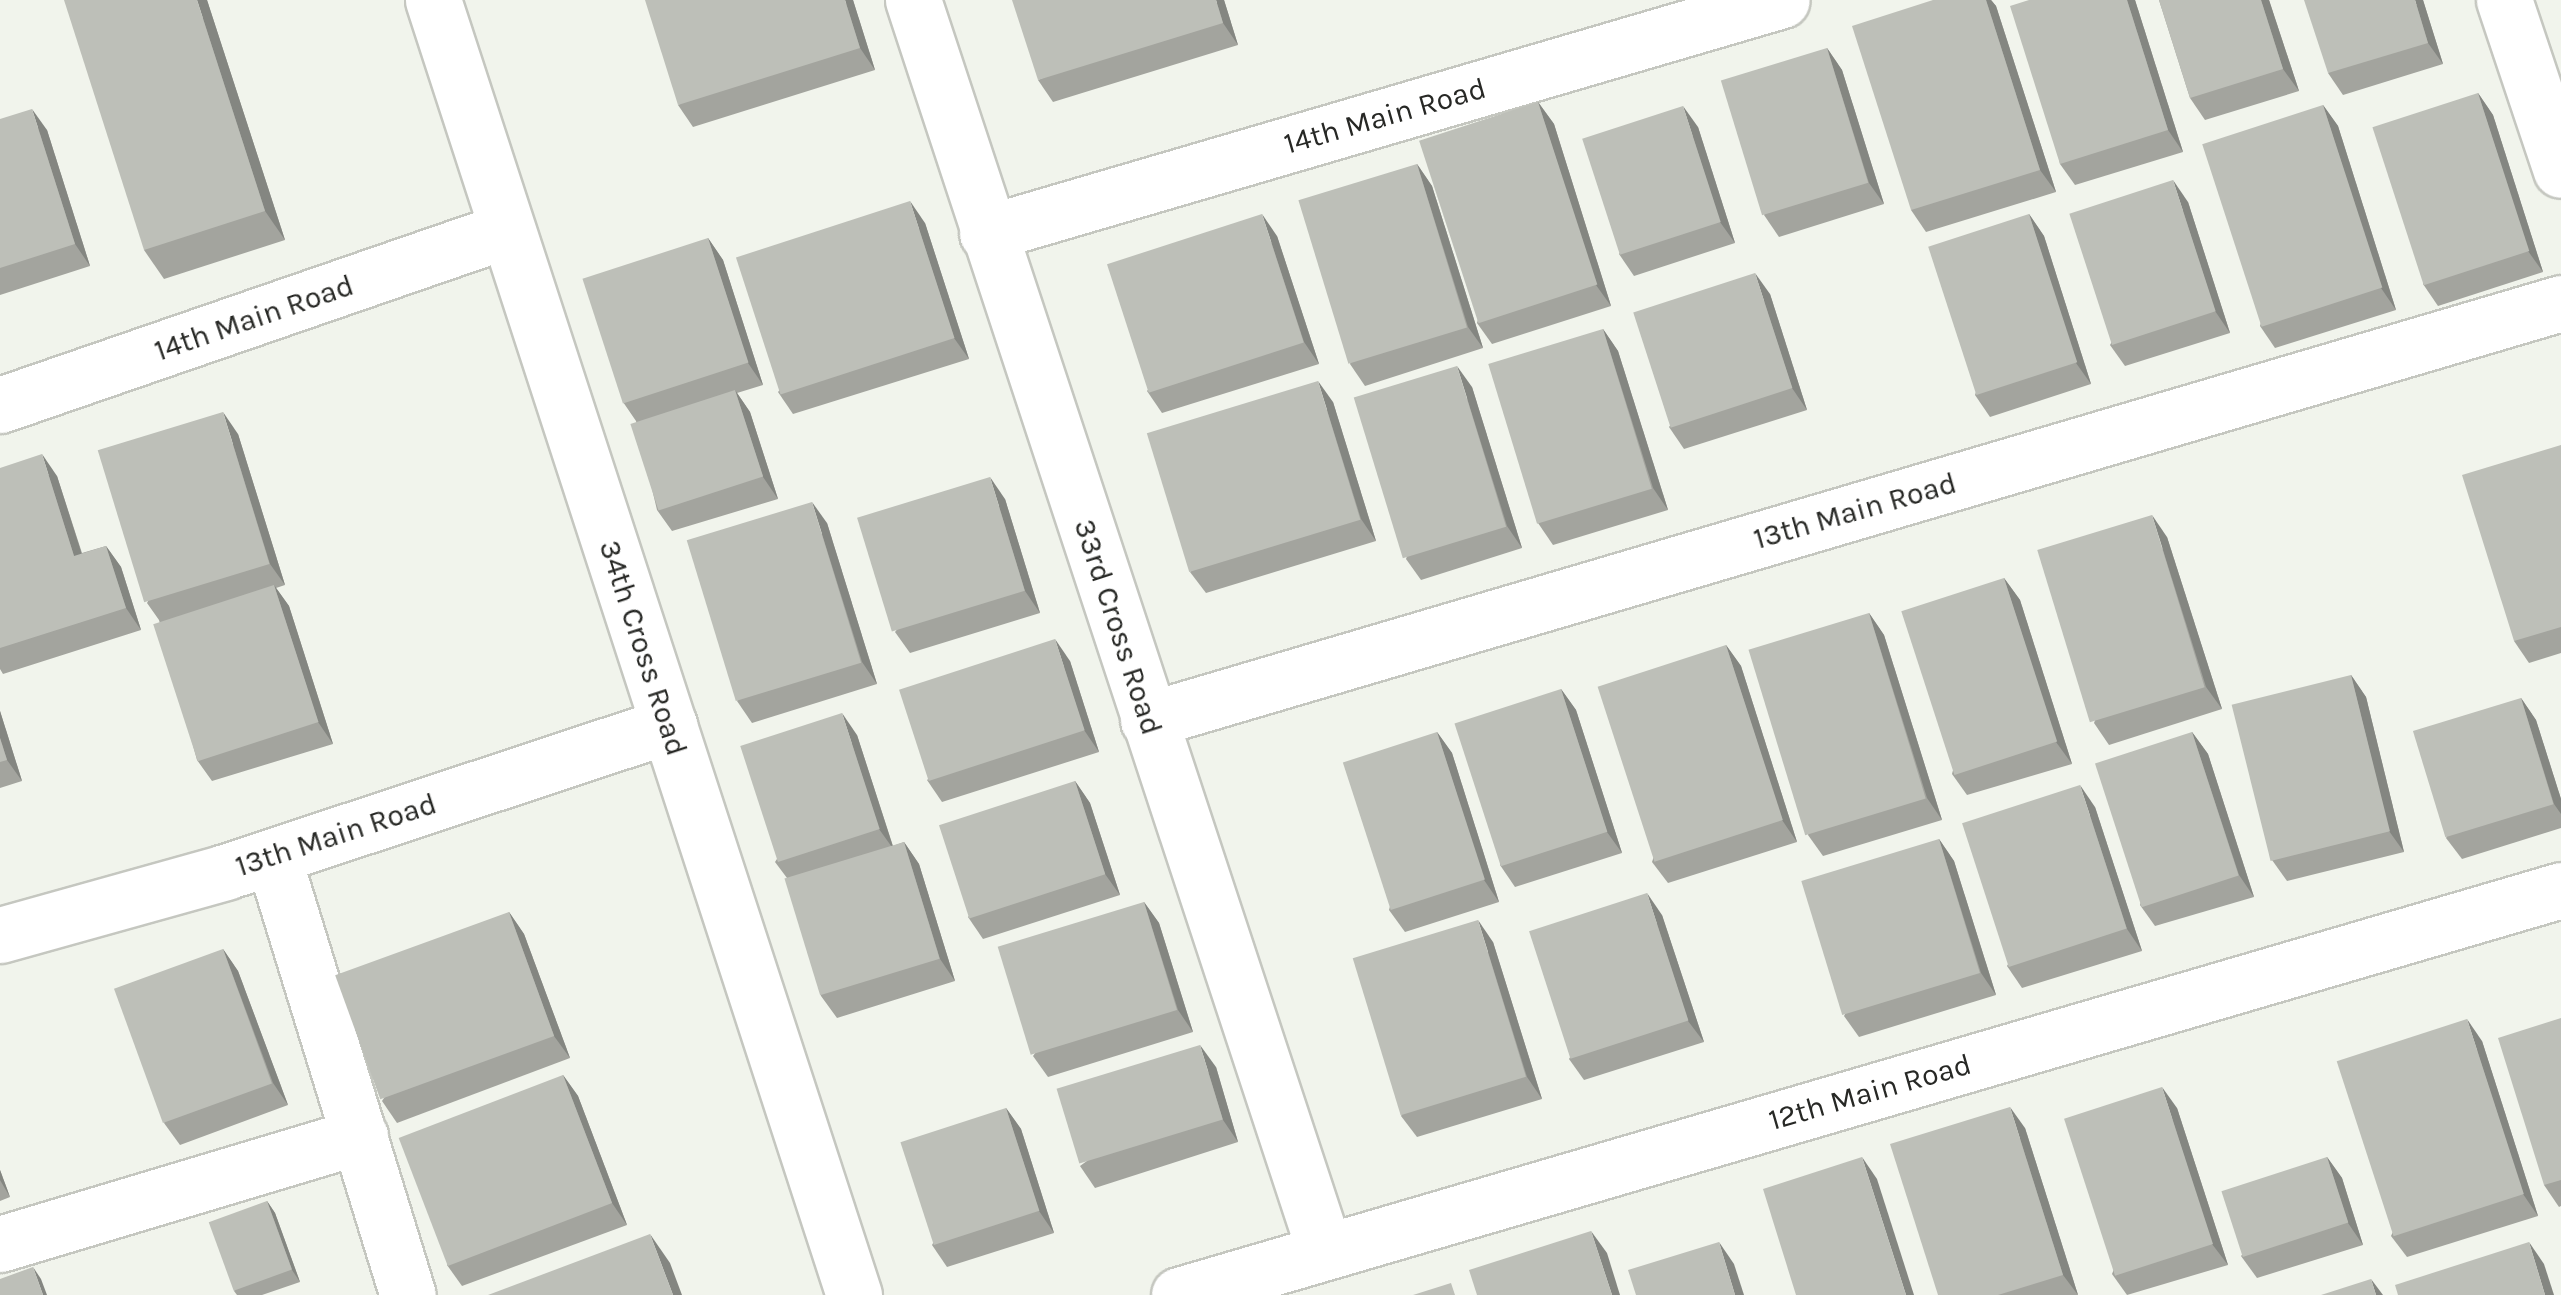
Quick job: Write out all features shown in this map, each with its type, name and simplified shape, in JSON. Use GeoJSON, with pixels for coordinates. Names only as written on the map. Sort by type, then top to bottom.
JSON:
{"type":"FeatureCollection","features":[{"type":"Feature","properties":{"kind":"street","name":"34th Cross Road"},"geometry":{"type":"LineString","coordinates":[[433,0],[854,1295]]}},
{"type":"Feature","properties":{"kind":"street","name":"33rd Cross Road"},"geometry":{"type":"LineString","coordinates":[[914,0],[987,233],[1324,1252]]}},
{"type":"Feature","properties":{"kind":"street","name":"14th Main Road"},"geometry":{"type":"LineString","coordinates":[[987,233],[1782,0]]}},
{"type":"Feature","properties":{"kind":"street"},"geometry":{"type":"LineString","coordinates":[[2504,0],[2561,170]]}},
{"type":"Feature","properties":{"kind":"street","name":"14th Main Road"},"geometry":{"type":"LineString","coordinates":[[0,405],[508,230]]}},
{"type":"Feature","properties":{"kind":"street","name":"13th Main Road"},"geometry":{"type":"LineString","coordinates":[[1148,720],[2561,303]]}},
{"type":"Feature","properties":{"kind":"street","name":"13th Main Road"},"geometry":{"type":"LineString","coordinates":[[0,935],[273,857],[669,725]]}},
{"type":"Feature","properties":{"kind":"street"},"geometry":{"type":"LineString","coordinates":[[273,857],[408,1295]]}},
{"type":"Feature","properties":{"kind":"street","name":"12th Main Road"},"geometry":{"type":"LineString","coordinates":[[1179,1295],[2561,890]]}},
{"type":"Feature","properties":{"kind":"street"},"geometry":{"type":"LineString","coordinates":[[0,1244],[360,1136]]}},
{"type":"Feature","properties":{"kind":"building"},"geometry":{"type":"Polygon","coordinates":[[[64,0],[197,0],[265,211],[144,250],[64,0]]]}},
{"type":"Feature","properties":{"kind":"building"},"geometry":{"type":"Polygon","coordinates":[[[645,0],[845,0],[860,48],[678,105],[645,0]]]}},
{"type":"Feature","properties":{"kind":"building"},"geometry":{"type":"Polygon","coordinates":[[[1012,0],[1216,0],[1223,23],[1038,80],[1012,0]]]}},
{"type":"Feature","properties":{"kind":"building"},"geometry":{"type":"Polygon","coordinates":[[[1933,0],[1986,0],[2040,170],[1911,210],[1852,26],[1933,0]]]}},
{"type":"Feature","properties":{"kind":"building"},"geometry":{"type":"Polygon","coordinates":[[[2029,0],[2127,0],[2168,130],[2060,164],[2010,6],[2029,0]]]}},
{"type":"Feature","properties":{"kind":"building"},"geometry":{"type":"Polygon","coordinates":[[[2159,0],[2261,0],[2283,69],[2190,98],[2159,0]]]}},
{"type":"Feature","properties":{"kind":"building"},"geometry":{"type":"Polygon","coordinates":[[[2304,0],[2415,0],[2428,43],[2328,73],[2304,0]]]}},
{"type":"Feature","properties":{"kind":"building"},"geometry":{"type":"Polygon","coordinates":[[[1827,48],[1868,183],[1762,215],[1721,80],[1827,48]]]}},
{"type":"Feature","properties":{"kind":"building"},"geometry":{"type":"Polygon","coordinates":[[[2478,93],[2529,251],[2424,285],[2372,127],[2478,93]]]}},
{"type":"Feature","properties":{"kind":"building"},"geometry":{"type":"Polygon","coordinates":[[[1538,102],[1597,285],[1478,323],[1419,141],[1538,102]]]}},
{"type":"Feature","properties":{"kind":"building"},"geometry":{"type":"Polygon","coordinates":[[[2323,105],[2382,288],[2262,327],[2202,144],[2323,105]]]}},
{"type":"Feature","properties":{"kind":"building"},"geometry":{"type":"Polygon","coordinates":[[[1683,106],[1721,222],[1620,255],[1582,139],[1683,106]]]}},
{"type":"Feature","properties":{"kind":"building"},"geometry":{"type":"Polygon","coordinates":[[[32,109],[75,244],[0,268],[0,119],[32,109]]]}},
{"type":"Feature","properties":{"kind":"building"},"geometry":{"type":"Polygon","coordinates":[[[1417,164],[1467,328],[1348,364],[1298,200],[1417,164]]]}},
{"type":"Feature","properties":{"kind":"building"},"geometry":{"type":"Polygon","coordinates":[[[2173,180],[2216,311],[2112,345],[2069,214],[2173,180]]]}},
{"type":"Feature","properties":{"kind":"building"},"geometry":{"type":"Polygon","coordinates":[[[910,201],[954,338],[780,395],[736,258],[910,201]]]}},
{"type":"Feature","properties":{"kind":"building"},"geometry":{"type":"Polygon","coordinates":[[[1262,214],[1304,342],[1149,393],[1107,264],[1262,214]]]}},
{"type":"Feature","properties":{"kind":"building"},"geometry":{"type":"Polygon","coordinates":[[[2029,214],[2077,362],[1976,395],[1928,247],[2029,214]]]}},
{"type":"Feature","properties":{"kind":"building"},"geometry":{"type":"Polygon","coordinates":[[[708,238],[748,363],[623,403],[582,279],[708,238]]]}},
{"type":"Feature","properties":{"kind":"building"},"geometry":{"type":"Polygon","coordinates":[[[1755,273],[1792,388],[1671,428],[1633,313],[1755,273]]]}},
{"type":"Feature","properties":{"kind":"building"},"geometry":{"type":"Polygon","coordinates":[[[1603,329],[1652,489],[1537,524],[1488,364],[1603,329]]]}},
{"type":"Feature","properties":{"kind":"building"},"geometry":{"type":"Polygon","coordinates":[[[1457,366],[1506,527],[1403,558],[1354,398],[1457,366]]]}},
{"type":"Feature","properties":{"kind":"building"},"geometry":{"type":"Polygon","coordinates":[[[1318,381],[1360,520],[1189,572],[1147,433],[1318,381]]]}},
{"type":"Feature","properties":{"kind":"building"},"geometry":{"type":"Polygon","coordinates":[[[735,390],[763,477],[659,511],[630,424],[735,390]]]}},
{"type":"Feature","properties":{"kind":"building"},"geometry":{"type":"Polygon","coordinates":[[[223,412],[269,564],[144,602],[98,450],[223,412]]]}},
{"type":"Feature","properties":{"kind":"building"},"geometry":{"type":"Polygon","coordinates":[[[2561,445],[2561,627],[2514,641],[2462,475],[2561,445]]]}},
{"type":"Feature","properties":{"kind":"building"},"geometry":{"type":"Polygon","coordinates":[[[42,454],[74,556],[106,546],[126,608],[0,648],[0,468],[42,454]]]}},
{"type":"Feature","properties":{"kind":"building"},"geometry":{"type":"Polygon","coordinates":[[[990,477],[1025,591],[892,631],[857,518],[990,477]]]}},
{"type":"Feature","properties":{"kind":"building"},"geometry":{"type":"Polygon","coordinates":[[[812,502],[861,663],[736,701],[687,540],[812,502]]]}},
{"type":"Feature","properties":{"kind":"building"},"geometry":{"type":"Polygon","coordinates":[[[2152,515],[2205,687],[2090,722],[2037,550],[2152,515]]]}},
{"type":"Feature","properties":{"kind":"building"},"geometry":{"type":"Polygon","coordinates":[[[2004,578],[2057,742],[1954,775],[1901,611],[2004,578]]]}},
{"type":"Feature","properties":{"kind":"building"},"geometry":{"type":"Polygon","coordinates":[[[274,585],[318,722],[198,761],[153,624],[274,585]]]}},
{"type":"Feature","properties":{"kind":"building"},"geometry":{"type":"Polygon","coordinates":[[[1869,613],[1926,799],[1805,835],[1749,650],[1869,613]]]}},
{"type":"Feature","properties":{"kind":"building"},"geometry":{"type":"Polygon","coordinates":[[[1055,639],[1085,730],[929,781],[899,690],[1055,639]]]}},
{"type":"Feature","properties":{"kind":"building"},"geometry":{"type":"Polygon","coordinates":[[[1726,645],[1783,820],[1654,862],[1598,687],[1726,645]]]}},
{"type":"Feature","properties":{"kind":"building"},"geometry":{"type":"Polygon","coordinates":[[[2351,675],[2390,831],[2271,861],[2232,705],[2351,675]]]}},
{"type":"Feature","properties":{"kind":"building"},"geometry":{"type":"Polygon","coordinates":[[[1561,689],[1607,832],[1501,866],[1454,724],[1561,689]]]}},
{"type":"Feature","properties":{"kind":"building"},"geometry":{"type":"Polygon","coordinates":[[[2521,698],[2553,804],[2445,837],[2413,731],[2521,698]]]}},
{"type":"Feature","properties":{"kind":"building"},"geometry":{"type":"Polygon","coordinates":[[[842,713],[880,829],[778,862],[740,746],[842,713]]]}},
{"type":"Feature","properties":{"kind":"building"},"geometry":{"type":"Polygon","coordinates":[[[1437,732],[1485,879],[1391,910],[1343,763],[1437,732]]]}},
{"type":"Feature","properties":{"kind":"building"},"geometry":{"type":"Polygon","coordinates":[[[2192,732],[2239,876],[2142,907],[2095,764],[2192,732]]]}},
{"type":"Feature","properties":{"kind":"building"},"geometry":{"type":"Polygon","coordinates":[[[0,738],[7,760],[0,762],[0,738]]]}},
{"type":"Feature","properties":{"kind":"building"},"geometry":{"type":"Polygon","coordinates":[[[1075,781],[1105,874],[969,918],[939,825],[1075,781]]]}},
{"type":"Feature","properties":{"kind":"building"},"geometry":{"type":"Polygon","coordinates":[[[2080,785],[2127,929],[2009,967],[1962,823],[2080,785]]]}},
{"type":"Feature","properties":{"kind":"building"},"geometry":{"type":"Polygon","coordinates":[[[1939,839],[1980,973],[1842,1015],[1801,881],[1939,839]]]}},
{"type":"Feature","properties":{"kind":"building"},"geometry":{"type":"Polygon","coordinates":[[[904,842],[940,959],[820,995],[784,879],[904,842]]]}},
{"type":"Feature","properties":{"kind":"building"},"geometry":{"type":"Polygon","coordinates":[[[1647,893],[1688,1020],[1570,1059],[1529,931],[1647,893]]]}},
{"type":"Feature","properties":{"kind":"building"},"geometry":{"type":"Polygon","coordinates":[[[1144,902],[1177,1010],[1031,1055],[998,947],[1144,902]]]}},
{"type":"Feature","properties":{"kind":"building"},"geometry":{"type":"Polygon","coordinates":[[[509,912],[554,1036],[380,1099],[335,975],[509,912]]]}},
{"type":"Feature","properties":{"kind":"building"},"geometry":{"type":"Polygon","coordinates":[[[1478,920],[1526,1077],[1401,1115],[1353,958],[1478,920]]]}},
{"type":"Feature","properties":{"kind":"building"},"geometry":{"type":"Polygon","coordinates":[[[223,949],[272,1083],[163,1123],[114,989],[223,949]]]}},
{"type":"Feature","properties":{"kind":"building"},"geometry":{"type":"Polygon","coordinates":[[[2561,1018],[2561,1180],[2544,1185],[2498,1038],[2561,1018]]]}},
{"type":"Feature","properties":{"kind":"building"},"geometry":{"type":"Polygon","coordinates":[[[2467,1019],[2524,1194],[2394,1236],[2337,1061],[2467,1019]]]}},
{"type":"Feature","properties":{"kind":"building"},"geometry":{"type":"Polygon","coordinates":[[[1200,1045],[1223,1120],[1079,1163],[1057,1089],[1200,1045]]]}},
{"type":"Feature","properties":{"kind":"building"},"geometry":{"type":"Polygon","coordinates":[[[563,1075],[612,1203],[448,1266],[399,1138],[563,1075]]]}},
{"type":"Feature","properties":{"kind":"building"},"geometry":{"type":"Polygon","coordinates":[[[2162,1087],[2213,1244],[2115,1276],[2064,1119],[2162,1087]]]}},
{"type":"Feature","properties":{"kind":"building"},"geometry":{"type":"Polygon","coordinates":[[[2010,1107],[2063,1275],[1998,1295],[1938,1295],[1890,1144],[2010,1107]]]}},
{"type":"Feature","properties":{"kind":"building"},"geometry":{"type":"Polygon","coordinates":[[[1006,1108],[1039,1211],[934,1245],[900,1142],[1006,1108]]]}},
{"type":"Feature","properties":{"kind":"building"},"geometry":{"type":"Polygon","coordinates":[[[1862,1157],[1906,1295],[1796,1295],[1763,1189],[1862,1157]]]}},
{"type":"Feature","properties":{"kind":"building"},"geometry":{"type":"Polygon","coordinates":[[[2327,1157],[2348,1223],[2243,1257],[2221,1191],[2327,1157]]]}},
{"type":"Feature","properties":{"kind":"building"},"geometry":{"type":"Polygon","coordinates":[[[267,1201],[292,1270],[234,1291],[209,1222],[267,1201]]]}},
{"type":"Feature","properties":{"kind":"building"},"geometry":{"type":"Polygon","coordinates":[[[1591,1231],[1612,1295],[1477,1295],[1469,1270],[1591,1231]]]}},
{"type":"Feature","properties":{"kind":"building"},"geometry":{"type":"Polygon","coordinates":[[[650,1234],[673,1295],[488,1295],[650,1234]]]}},
{"type":"Feature","properties":{"kind":"building"},"geometry":{"type":"Polygon","coordinates":[[[1719,1242],[1735,1295],[1636,1295],[1628,1270],[1719,1242]]]}},
{"type":"Feature","properties":{"kind":"building"},"geometry":{"type":"Polygon","coordinates":[[[2529,1242],[2545,1295],[2398,1295],[2395,1285],[2529,1242]]]}},
{"type":"Feature","properties":{"kind":"building"},"geometry":{"type":"Polygon","coordinates":[[[33,1267],[43,1295],[0,1295],[0,1279],[33,1267]]]}},
{"type":"Feature","properties":{"kind":"building"},"geometry":{"type":"Polygon","coordinates":[[[2371,1279],[2376,1295],[2321,1295],[2371,1279]]]}},
{"type":"Feature","properties":{"kind":"building"},"geometry":{"type":"Polygon","coordinates":[[[1451,1283],[1455,1295],[1413,1295],[1451,1283]]]}}]}
